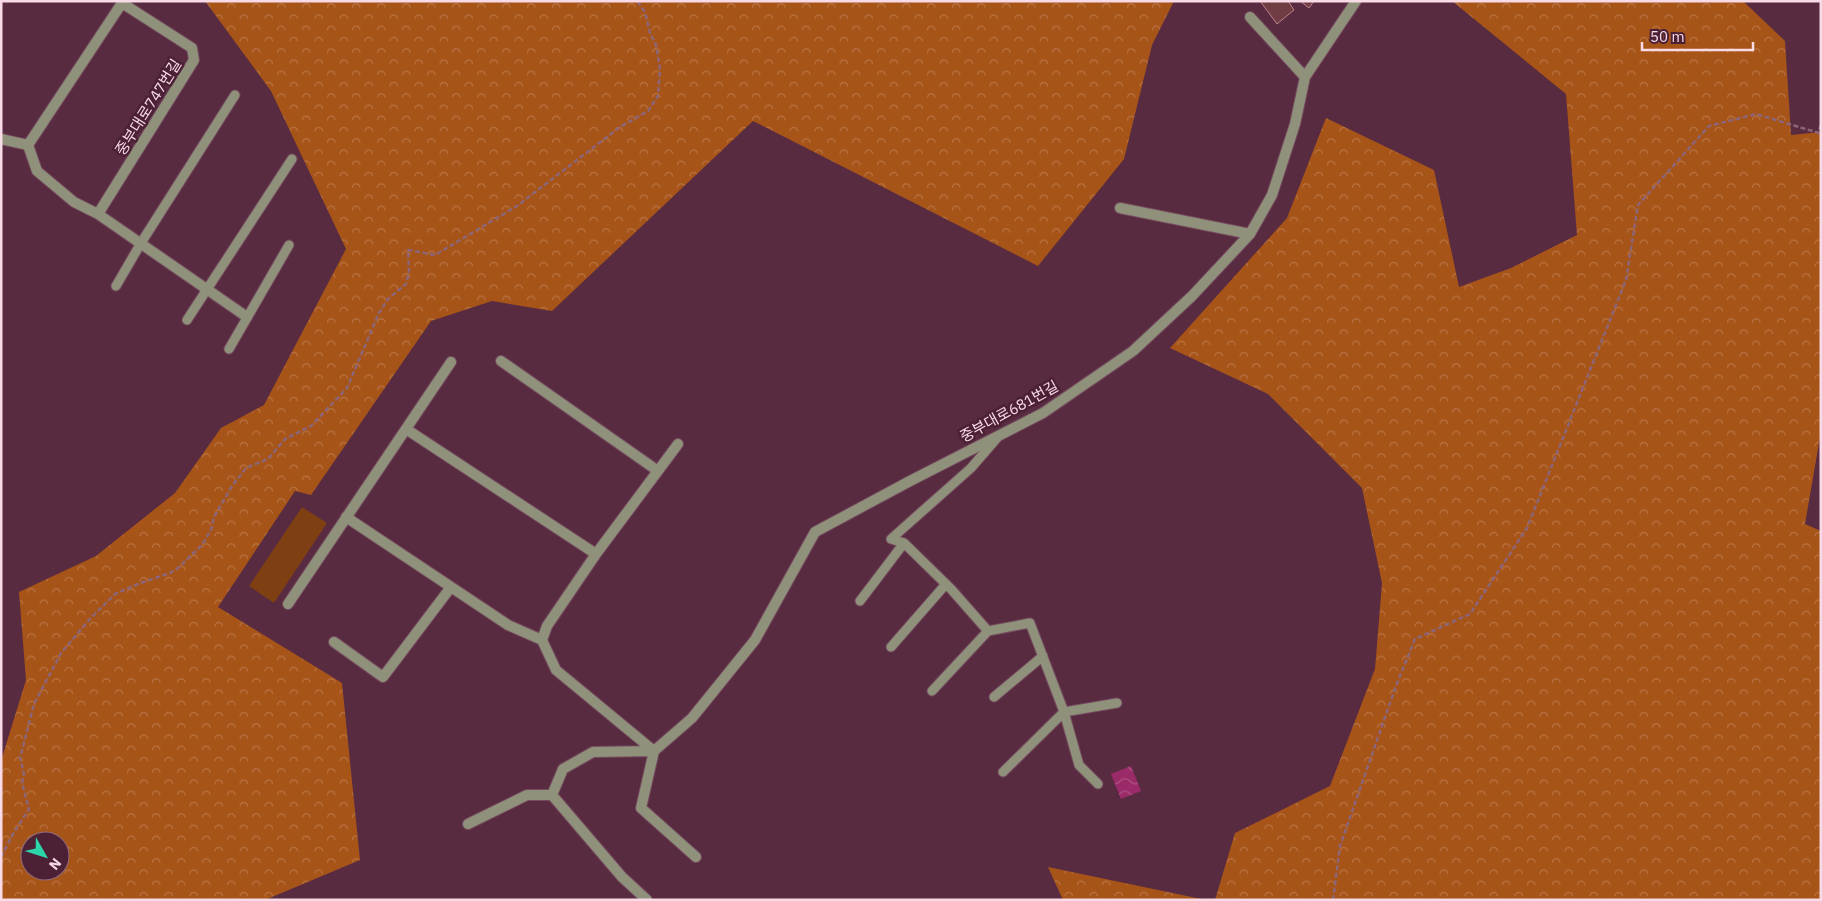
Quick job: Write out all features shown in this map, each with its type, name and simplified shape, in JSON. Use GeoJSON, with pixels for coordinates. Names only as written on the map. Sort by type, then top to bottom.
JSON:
{"type":"FeatureCollection","features":[{"type":"Feature","properties":{"kind":"street","name":"중부대로681번길"},"geometry":{"type":"LineString","coordinates":[[654,751],[692,718],[755,640],[816,532],[910,481],[1043,413],[1133,351],[1192,296],[1250,234],[1272,195],[1295,124],[1305,77],[1356,1]]}},
{"type":"Feature","properties":{"kind":"street","name":"중부대로747번길"},"geometry":{"type":"LineString","coordinates":[[28,145],[122,3],[192,48],[194,60],[98,214]]}},
{"type":"Feature","properties":{"kind":"street"},"geometry":{"type":"LineString","coordinates":[[1250,16],[1305,77]]}},
{"type":"Feature","properties":{"kind":"street"},"geometry":{"type":"LineString","coordinates":[[1,139],[28,145],[37,171],[74,202],[98,214],[247,317]]}},
{"type":"Feature","properties":{"kind":"street"},"geometry":{"type":"LineString","coordinates":[[1120,208],[1250,234]]}},
{"type":"Feature","properties":{"kind":"street"},"geometry":{"type":"LineString","coordinates":[[501,361],[658,470]]}},
{"type":"Feature","properties":{"kind":"street"},"geometry":{"type":"LineString","coordinates":[[288,604],[451,362]]}},
{"type":"Feature","properties":{"kind":"street"},"geometry":{"type":"LineString","coordinates":[[406,429],[596,554]]}},
{"type":"Feature","properties":{"kind":"street"},"geometry":{"type":"LineString","coordinates":[[542,640],[547,626],[596,554],[678,444]]}},
{"type":"Feature","properties":{"kind":"street"},"geometry":{"type":"LineString","coordinates":[[346,517],[508,625],[542,640],[556,670],[654,751]]}},
{"type":"Feature","properties":{"kind":"street"},"geometry":{"type":"LineString","coordinates":[[334,642],[383,677],[450,587]]}},
{"type":"Feature","properties":{"kind":"street"},"geometry":{"type":"LineString","coordinates":[[552,795],[563,769],[593,752],[654,751]]}},
{"type":"Feature","properties":{"kind":"street"},"geometry":{"type":"LineString","coordinates":[[654,751],[641,808],[696,857]]}},
{"type":"Feature","properties":{"kind":"street"},"geometry":{"type":"LineString","coordinates":[[468,824],[527,794],[552,795],[622,877],[647,900]]}},
{"type":"Feature","properties":{"kind":"lane"},"geometry":{"type":"LineString","coordinates":[[116,286],[141,243],[236,95]]}},
{"type":"Feature","properties":{"kind":"lane"},"geometry":{"type":"LineString","coordinates":[[187,320],[292,159]]}},
{"type":"Feature","properties":{"kind":"lane"},"geometry":{"type":"LineString","coordinates":[[229,349],[289,245]]}},
{"type":"Feature","properties":{"kind":"lane"},"geometry":{"type":"LineString","coordinates":[[988,631],[946,584],[904,543],[891,539],[971,468],[999,436]]}},
{"type":"Feature","properties":{"kind":"lane"},"geometry":{"type":"LineString","coordinates":[[860,601],[904,543]]}},
{"type":"Feature","properties":{"kind":"lane"},"geometry":{"type":"LineString","coordinates":[[891,647],[946,584]]}},
{"type":"Feature","properties":{"kind":"lane"},"geometry":{"type":"LineString","coordinates":[[932,691],[988,631],[1030,623],[1064,712],[1079,765],[1098,784]]}},
{"type":"Feature","properties":{"kind":"lane"},"geometry":{"type":"LineString","coordinates":[[994,697],[1043,656]]}},
{"type":"Feature","properties":{"kind":"lane"},"geometry":{"type":"LineString","coordinates":[[1002,772],[1064,712],[1118,703]]}},
{"type":"Feature","properties":{"kind":"path"},"geometry":{"type":"LineString","coordinates":[[1,857],[29,809],[22,783],[24,774],[20,758],[34,704],[61,652],[115,594],[170,573],[178,568],[202,545],[211,530],[214,516],[232,486],[246,468],[268,459],[286,439],[311,426],[347,388],[379,313],[388,299],[406,284],[409,272],[408,250],[435,255],[517,206],[620,127],[648,111],[658,96],[660,68],[656,45],[650,33],[645,12],[638,1]]}},
{"type":"Feature","properties":{"kind":"path"},"geometry":{"type":"LineString","coordinates":[[1333,900],[1340,846],[1393,695],[1415,639],[1470,614],[1528,528],[1626,280],[1638,205],[1709,126],[1756,114],[1819,133],[1821,122]]}},
{"type":"Feature","properties":{"kind":"green space"},"geometry":{"type":"Polygon","coordinates":[[[205,1],[1174,1],[1152,45],[1124,159],[1038,266],[753,121],[552,311],[492,301],[431,321],[311,495],[295,491],[218,607],[342,683],[360,860],[265,900],[1,900],[1,761],[26,680],[19,592],[96,556],[175,493],[221,428],[264,405],[346,249],[271,91],[205,1]]]}},
{"type":"Feature","properties":{"kind":"green space"},"geometry":{"type":"Polygon","coordinates":[[[1452,1],[1743,1],[1785,41],[1791,135],[1821,132],[1821,431],[1805,524],[1821,531],[1821,900],[1215,900],[1235,833],[1330,786],[1375,669],[1382,583],[1362,488],[1268,394],[1170,348],[1287,218],[1326,118],[1434,170],[1459,287],[1511,268],[1577,235],[1566,94],[1452,1]]]}},
{"type":"Feature","properties":{"kind":"green space"},"geometry":{"type":"Polygon","coordinates":[[[1048,867],[1206,900],[1063,900],[1048,867]]]}},
{"type":"Feature","properties":{"kind":"shaded area"},"geometry":{"type":"Polygon","coordinates":[[[302,507],[327,523],[274,603],[249,586],[302,507]]]}},
{"type":"Feature","properties":{"kind":"water"},"geometry":{"type":"Polygon","coordinates":[[[1131,766],[1141,791],[1121,799],[1111,774],[1131,766]]]}},
{"type":"Feature","properties":{"kind":"building"},"geometry":{"type":"Polygon","coordinates":[[[1260,1],[1288,1],[1294,10],[1277,24],[1260,1]]]}},
{"type":"Feature","properties":{"kind":"building"},"geometry":{"type":"Polygon","coordinates":[[[1300,1],[1314,1],[1309,8],[1300,1]]]}}]}
